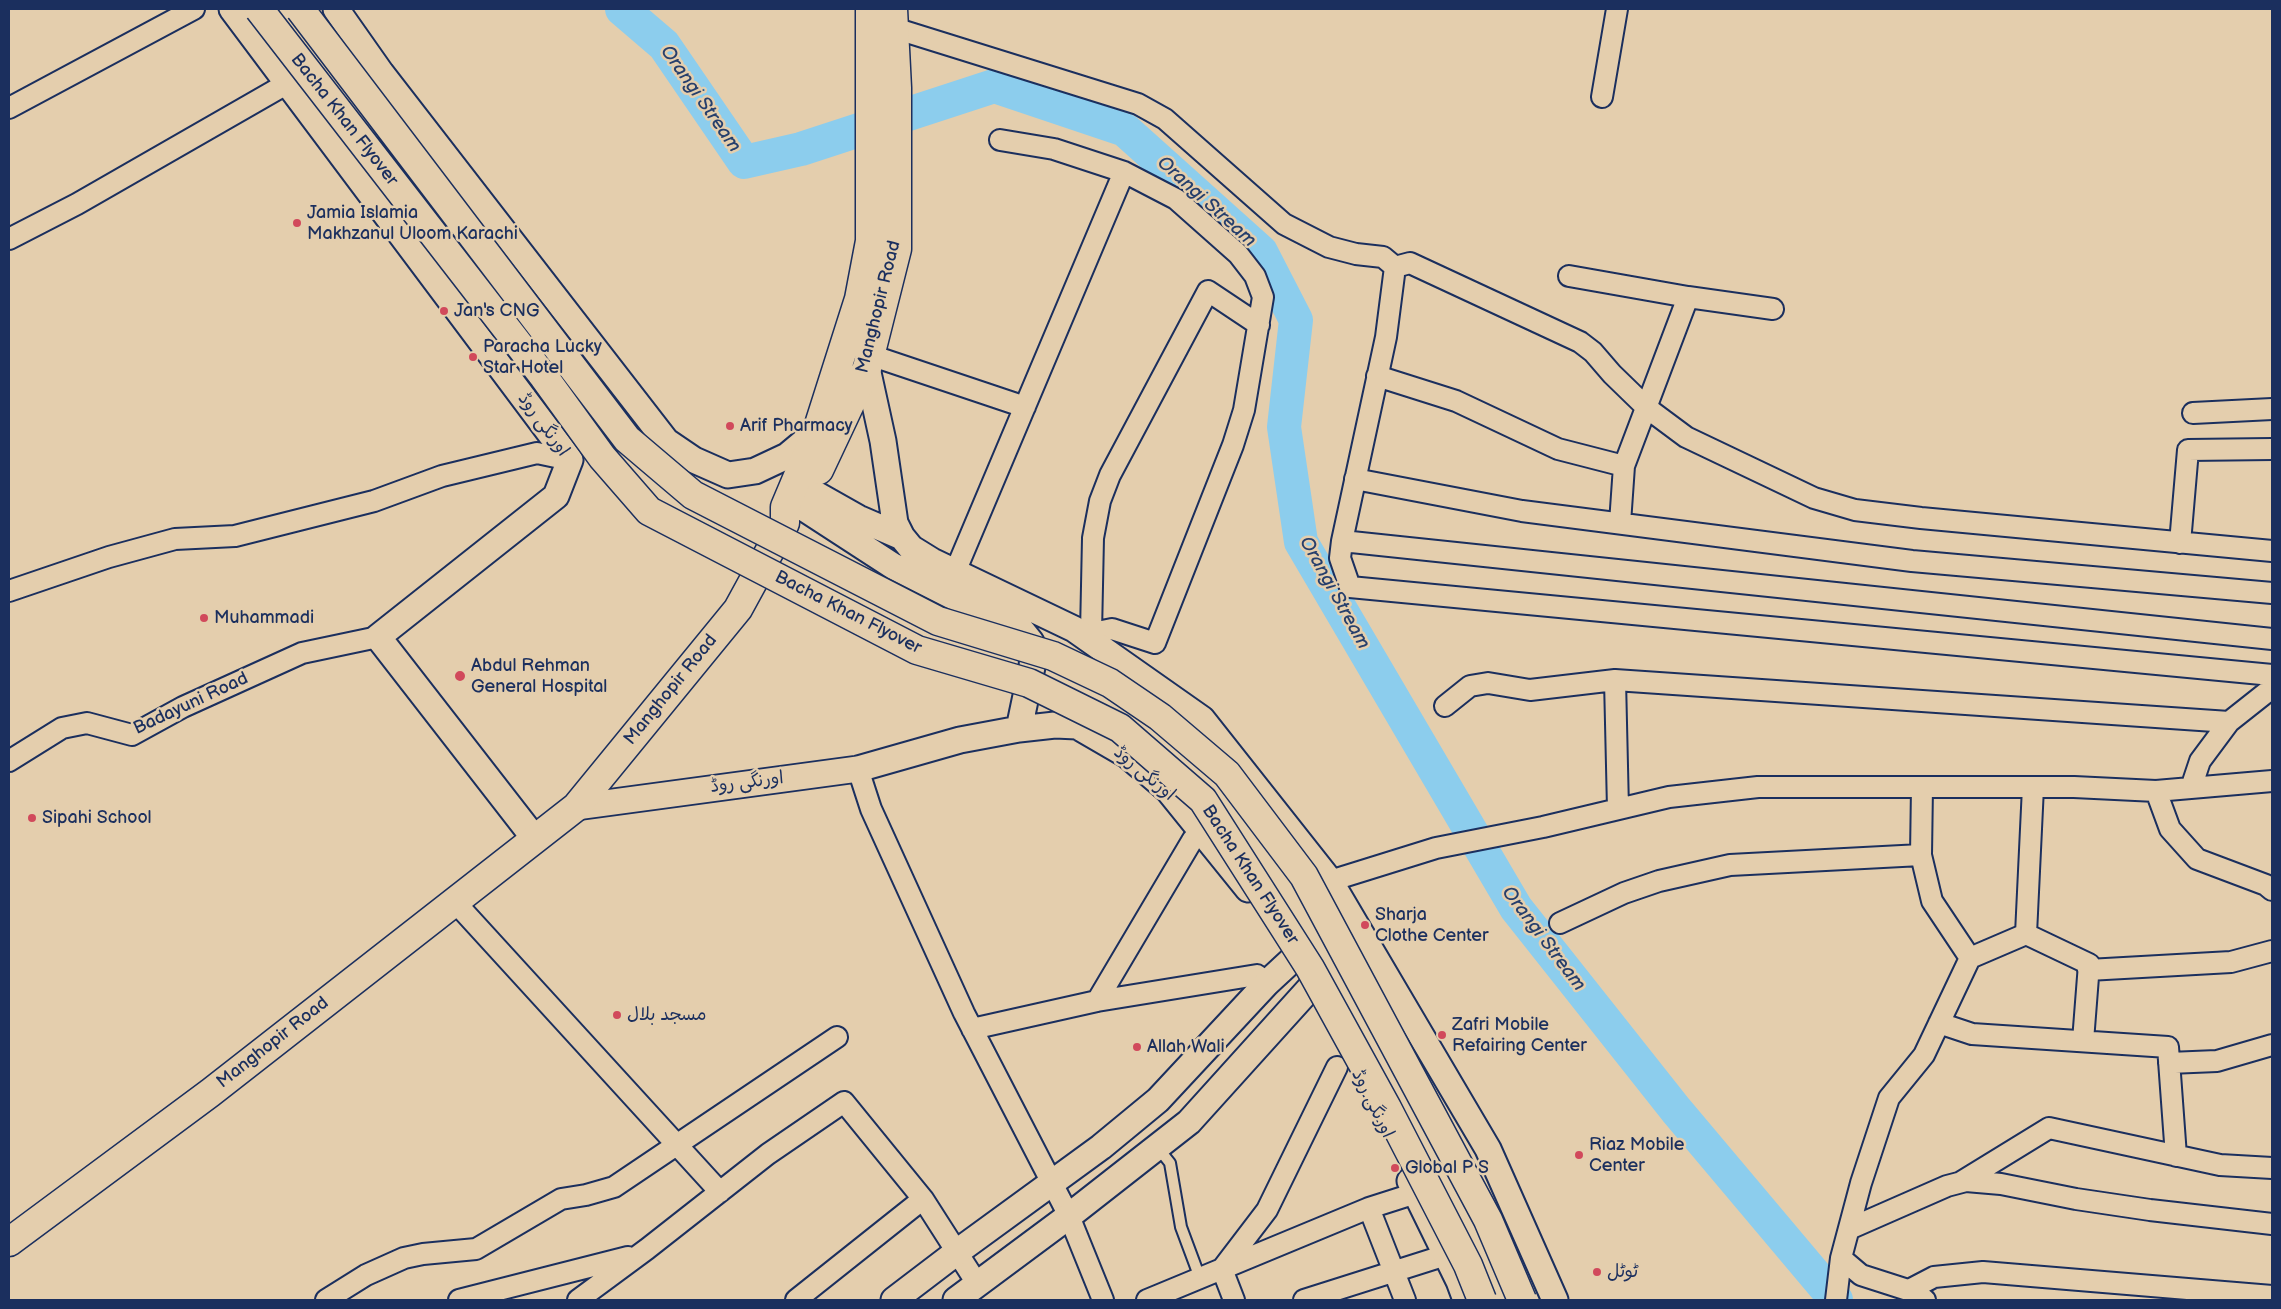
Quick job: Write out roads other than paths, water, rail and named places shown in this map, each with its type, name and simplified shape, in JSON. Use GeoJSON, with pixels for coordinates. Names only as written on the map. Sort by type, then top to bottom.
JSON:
{"type":"FeatureCollection","features":[{"type":"Feature","properties":{"kind":"main road","name":"Bacha Khan Flyover"},"geometry":{"type":"LineString","coordinates":[[259,9],[538,370],[602,457],[649,511],[917,650],[1029,683],[1120,728],[1203,800],[1310,968],[1387,1108],[1459,1247],[1482,1300]]}},
{"type":"Feature","properties":{"kind":"main road","name":"Bacha Khan Flyover"},"geometry":{"type":"LineString","coordinates":[[300,9],[626,439],[693,496],[938,621],[1053,656],[1110,683],[1160,717],[1227,774],[1304,876],[1488,1220],[1522,1300]]}},
{"type":"Feature","properties":{"kind":"main road","name":"Manghopir Road"},"geometry":{"type":"LineString","coordinates":[[797,500],[859,299],[870,240],[885,24]]}},
{"type":"Feature","properties":{"kind":"main road","name":"Manghopir Road"},"geometry":{"type":"LineString","coordinates":[[9,1242],[210,1092],[576,807],[738,609],[869,362],[897,249],[885,24]]}},
{"type":"Feature","properties":{"kind":"street"},"geometry":{"type":"LineString","coordinates":[[10,104],[194,9]]}},
{"type":"Feature","properties":{"kind":"street","name":"اورنگی روڈ"},"geometry":{"type":"LineString","coordinates":[[232,9],[570,460],[556,496],[378,637]]}},
{"type":"Feature","properties":{"kind":"street"},"geometry":{"type":"LineString","coordinates":[[336,9],[380,73],[666,441],[694,460],[728,475],[755,471],[786,456],[817,431]]}},
{"type":"Feature","properties":{"kind":"street"},"geometry":{"type":"LineString","coordinates":[[1602,97],[1617,9]]}},
{"type":"Feature","properties":{"kind":"street"},"geometry":{"type":"LineString","coordinates":[[885,24],[1138,104],[1164,119],[1284,224],[1329,247],[1356,254],[1383,257],[1395,267]]}},
{"type":"Feature","properties":{"kind":"street"},"geometry":{"type":"LineString","coordinates":[[9,239],[76,204],[288,84]]}},
{"type":"Feature","properties":{"kind":"street"},"geometry":{"type":"LineString","coordinates":[[1000,140],[1054,149],[1124,172],[1176,199],[1238,254],[1255,276],[1263,297],[1244,410],[1233,446],[1155,643],[1112,629],[1087,634]]}},
{"type":"Feature","properties":{"kind":"street"},"geometry":{"type":"LineString","coordinates":[[955,572],[1124,172]]}},
{"type":"Feature","properties":{"kind":"street"},"geometry":{"type":"LineString","coordinates":[[1395,267],[1410,263],[1580,342],[1593,352],[1647,408],[1686,437],[1814,498],[1855,510],[2272,552]]}},
{"type":"Feature","properties":{"kind":"street"},"geometry":{"type":"LineString","coordinates":[[1395,267],[1386,337],[1342,541],[1340,558],[1350,587],[2272,675]]}},
{"type":"Feature","properties":{"kind":"street"},"geometry":{"type":"LineString","coordinates":[[1569,276],[1688,297],[1773,309]]}},
{"type":"Feature","properties":{"kind":"street"},"geometry":{"type":"LineString","coordinates":[[1087,634],[1093,538],[1100,501],[1110,475],[1208,291],[1259,325]]}},
{"type":"Feature","properties":{"kind":"street"},"geometry":{"type":"LineString","coordinates":[[1620,523],[1624,466],[1688,297]]}},
{"type":"Feature","properties":{"kind":"street"},"geometry":{"type":"LineString","coordinates":[[1024,407],[869,362],[895,523],[902,537],[911,548],[955,572],[1087,634],[1202,719],[1330,881],[1488,1149],[1555,1300]]}},
{"type":"Feature","properties":{"kind":"street"},"geometry":{"type":"LineString","coordinates":[[1377,376],[1456,401],[1558,449],[1624,466]]}},
{"type":"Feature","properties":{"kind":"street"},"geometry":{"type":"LineString","coordinates":[[2193,413],[2272,409]]}},
{"type":"Feature","properties":{"kind":"street"},"geometry":{"type":"LineString","coordinates":[[2180,543],[2188,450],[2272,449]]}},
{"type":"Feature","properties":{"kind":"street"},"geometry":{"type":"LineString","coordinates":[[9,591],[109,557],[176,539],[235,536],[374,501],[442,476],[537,453],[570,460]]}},
{"type":"Feature","properties":{"kind":"street"},"geometry":{"type":"LineString","coordinates":[[1355,479],[1522,511],[1912,561],[2272,593]]}},
{"type":"Feature","properties":{"kind":"street"},"geometry":{"type":"LineString","coordinates":[[797,500],[858,518],[902,537]]}},
{"type":"Feature","properties":{"kind":"street"},"geometry":{"type":"LineString","coordinates":[[797,500],[850,539],[892,566],[1023,632],[1031,642],[1033,654],[1019,729]]}},
{"type":"Feature","properties":{"kind":"street"},"geometry":{"type":"LineString","coordinates":[[1342,541],[2272,639]]}},
{"type":"Feature","properties":{"kind":"street"},"geometry":{"type":"LineString","coordinates":[[378,637],[534,839]]}},
{"type":"Feature","properties":{"kind":"street","name":"Badayuni Road"},"geometry":{"type":"LineString","coordinates":[[9,761],[62,728],[86,723],[132,735],[183,707],[302,653],[378,637]]}},
{"type":"Feature","properties":{"kind":"street"},"geometry":{"type":"LineString","coordinates":[[1615,680],[1618,810]]}},
{"type":"Feature","properties":{"kind":"street"},"geometry":{"type":"LineString","coordinates":[[1446,706],[1470,686],[1488,683],[1530,690],[1615,680],[2229,722]]}},
{"type":"Feature","properties":{"kind":"street"},"geometry":{"type":"LineString","coordinates":[[2191,788],[2200,761],[2229,722],[2272,688]]}},
{"type":"Feature","properties":{"kind":"street","name":"اورنگی روڈ"},"geometry":{"type":"LineString","coordinates":[[576,807],[858,769],[960,740],[1019,729],[1055,725],[1077,726],[1127,755],[1168,790],[1262,906],[1326,1010],[1446,1255],[1466,1300]]}},
{"type":"Feature","properties":{"kind":"street"},"geometry":{"type":"LineString","coordinates":[[858,769],[871,809],[972,1029],[1069,1216],[1103,1300]]}},
{"type":"Feature","properties":{"kind":"street"},"geometry":{"type":"LineString","coordinates":[[1330,881],[1436,848],[1543,828],[1669,797],[1758,787],[2033,787],[2156,791],[2272,781]]}},
{"type":"Feature","properties":{"kind":"street"},"geometry":{"type":"LineString","coordinates":[[2026,934],[2033,787]]}},
{"type":"Feature","properties":{"kind":"street"},"geometry":{"type":"LineString","coordinates":[[1922,788],[1922,855],[1932,901],[1970,958]]}},
{"type":"Feature","properties":{"kind":"street"},"geometry":{"type":"LineString","coordinates":[[2156,791],[2170,829],[2197,859],[2266,885],[2272,890]]}},
{"type":"Feature","properties":{"kind":"street"},"geometry":{"type":"LineString","coordinates":[[1097,1001],[1193,838]]}},
{"type":"Feature","properties":{"kind":"street"},"geometry":{"type":"LineString","coordinates":[[1560,923],[1624,893],[1658,881],[1730,865],[1922,855]]}},
{"type":"Feature","properties":{"kind":"street"},"geometry":{"type":"LineString","coordinates":[[455,902],[720,1192]]}},
{"type":"Feature","properties":{"kind":"street"},"geometry":{"type":"LineString","coordinates":[[1836,1300],[1841,1258],[1889,1098],[1924,1055],[1970,958],[2026,934],[2089,964],[2083,1041]]}},
{"type":"Feature","properties":{"kind":"street"},"geometry":{"type":"LineString","coordinates":[[2088,970],[2231,962],[2272,951]]}},
{"type":"Feature","properties":{"kind":"street"},"geometry":{"type":"LineString","coordinates":[[894,1300],[1101,1147],[1158,1100],[1267,983],[1294,958]]}},
{"type":"Feature","properties":{"kind":"street"},"geometry":{"type":"LineString","coordinates":[[972,1029],[1097,1001],[1257,975],[1267,983]]}},
{"type":"Feature","properties":{"kind":"street"},"geometry":{"type":"LineString","coordinates":[[956,1300],[1069,1216],[1189,1122],[1311,987]]}},
{"type":"Feature","properties":{"kind":"street"},"geometry":{"type":"LineString","coordinates":[[1939,1023],[1972,1034],[2168,1047],[2176,1156]]}},
{"type":"Feature","properties":{"kind":"street"},"geometry":{"type":"LineString","coordinates":[[326,1300],[366,1275],[404,1258],[423,1254],[476,1249],[561,1199],[586,1195],[614,1187],[837,1037]]}},
{"type":"Feature","properties":{"kind":"street"},"geometry":{"type":"LineString","coordinates":[[2169,1063],[2217,1061],[2272,1045]]}},
{"type":"Feature","properties":{"kind":"street"},"geometry":{"type":"LineString","coordinates":[[1222,1269],[1267,1210],[1338,1067]]}},
{"type":"Feature","properties":{"kind":"street"},"geometry":{"type":"LineString","coordinates":[[588,1297],[639,1254],[768,1154],[844,1102],[924,1199],[978,1285]]}},
{"type":"Feature","properties":{"kind":"street"},"geometry":{"type":"LineString","coordinates":[[1961,1182],[2049,1128],[2220,1165],[2272,1168]]}},
{"type":"Feature","properties":{"kind":"street"},"geometry":{"type":"LineString","coordinates":[[1849,1229],[1947,1186],[1966,1180],[2001,1184],[2076,1199],[2272,1224]]}},
{"type":"Feature","properties":{"kind":"street"},"geometry":{"type":"LineString","coordinates":[[1147,1300],[1369,1208],[1416,1193]]}},
{"type":"Feature","properties":{"kind":"street"},"geometry":{"type":"LineString","coordinates":[[796,1300],[924,1199]]}},
{"type":"Feature","properties":{"kind":"street"},"geometry":{"type":"LineString","coordinates":[[1369,1208],[1405,1300]]}},
{"type":"Feature","properties":{"kind":"street"},"geometry":{"type":"LineString","coordinates":[[459,1300],[639,1254]]}},
{"type":"Feature","properties":{"kind":"street"},"geometry":{"type":"LineString","coordinates":[[1315,1299],[1446,1255]]}},
{"type":"Feature","properties":{"kind":"street"},"geometry":{"type":"LineString","coordinates":[[1841,1258],[1861,1275],[1917,1295],[1934,1277],[1983,1272],[2272,1296]]}},
{"type":"Feature","properties":{"kind":"street"},"geometry":{"type":"LineString","coordinates":[[1222,1269],[1234,1300]]}},
{"type":"Feature","properties":{"kind":"lane"},"geometry":{"type":"LineString","coordinates":[[1158,1148],[1170,1163],[1181,1227],[1200,1278]]}},
{"type":"Feature","properties":{"kind":"waterway","name":"Orangi Stream"},"geometry":{"type":"LineString","coordinates":[[622,9],[664,45],[744,162],[801,149],[994,86],[1125,130],[1261,252],[1296,320],[1284,427],[1301,542],[1516,908],[1676,1110],[1836,1300]]}},
{"type":"Feature","properties":{"kind":"place","name":"Jamia Islamia Makhzanul Uloom Karachi"},"geometry":{"type":"Point","coordinates":[297,223]}},
{"type":"Feature","properties":{"kind":"place","name":"Jan's CNG"},"geometry":{"type":"Point","coordinates":[444,311]}},
{"type":"Feature","properties":{"kind":"place","name":"Paracha Lucky Star Hotel"},"geometry":{"type":"Point","coordinates":[473,357]}},
{"type":"Feature","properties":{"kind":"place","name":"Arif Pharmacy"},"geometry":{"type":"Point","coordinates":[730,426]}},
{"type":"Feature","properties":{"kind":"place","name":"Muhammadi"},"geometry":{"type":"Point","coordinates":[204,618]}},
{"type":"Feature","properties":{"kind":"place","name":"Abdul Rehman General Hospital"},"geometry":{"type":"Point","coordinates":[460,676]}},
{"type":"Feature","properties":{"kind":"place","name":"Sipahi School"},"geometry":{"type":"Point","coordinates":[32,818]}},
{"type":"Feature","properties":{"kind":"place","name":"Sharja Clothe Center"},"geometry":{"type":"Point","coordinates":[1365,925]}},
{"type":"Feature","properties":{"kind":"place","name":"مسجد بلال"},"geometry":{"type":"Point","coordinates":[617,1015]}},
{"type":"Feature","properties":{"kind":"place","name":"Zafri Mobile Refairing Center"},"geometry":{"type":"Point","coordinates":[1442,1035]}},
{"type":"Feature","properties":{"kind":"place","name":"Allah Wali"},"geometry":{"type":"Point","coordinates":[1137,1047]}},
{"type":"Feature","properties":{"kind":"place","name":"Riaz Mobile Center"},"geometry":{"type":"Point","coordinates":[1579,1155]}},
{"type":"Feature","properties":{"kind":"place","name":"Global P S"},"geometry":{"type":"Point","coordinates":[1395,1168]}},
{"type":"Feature","properties":{"kind":"place","name":"ٹوٹل"},"geometry":{"type":"Point","coordinates":[1597,1272]}}]}
